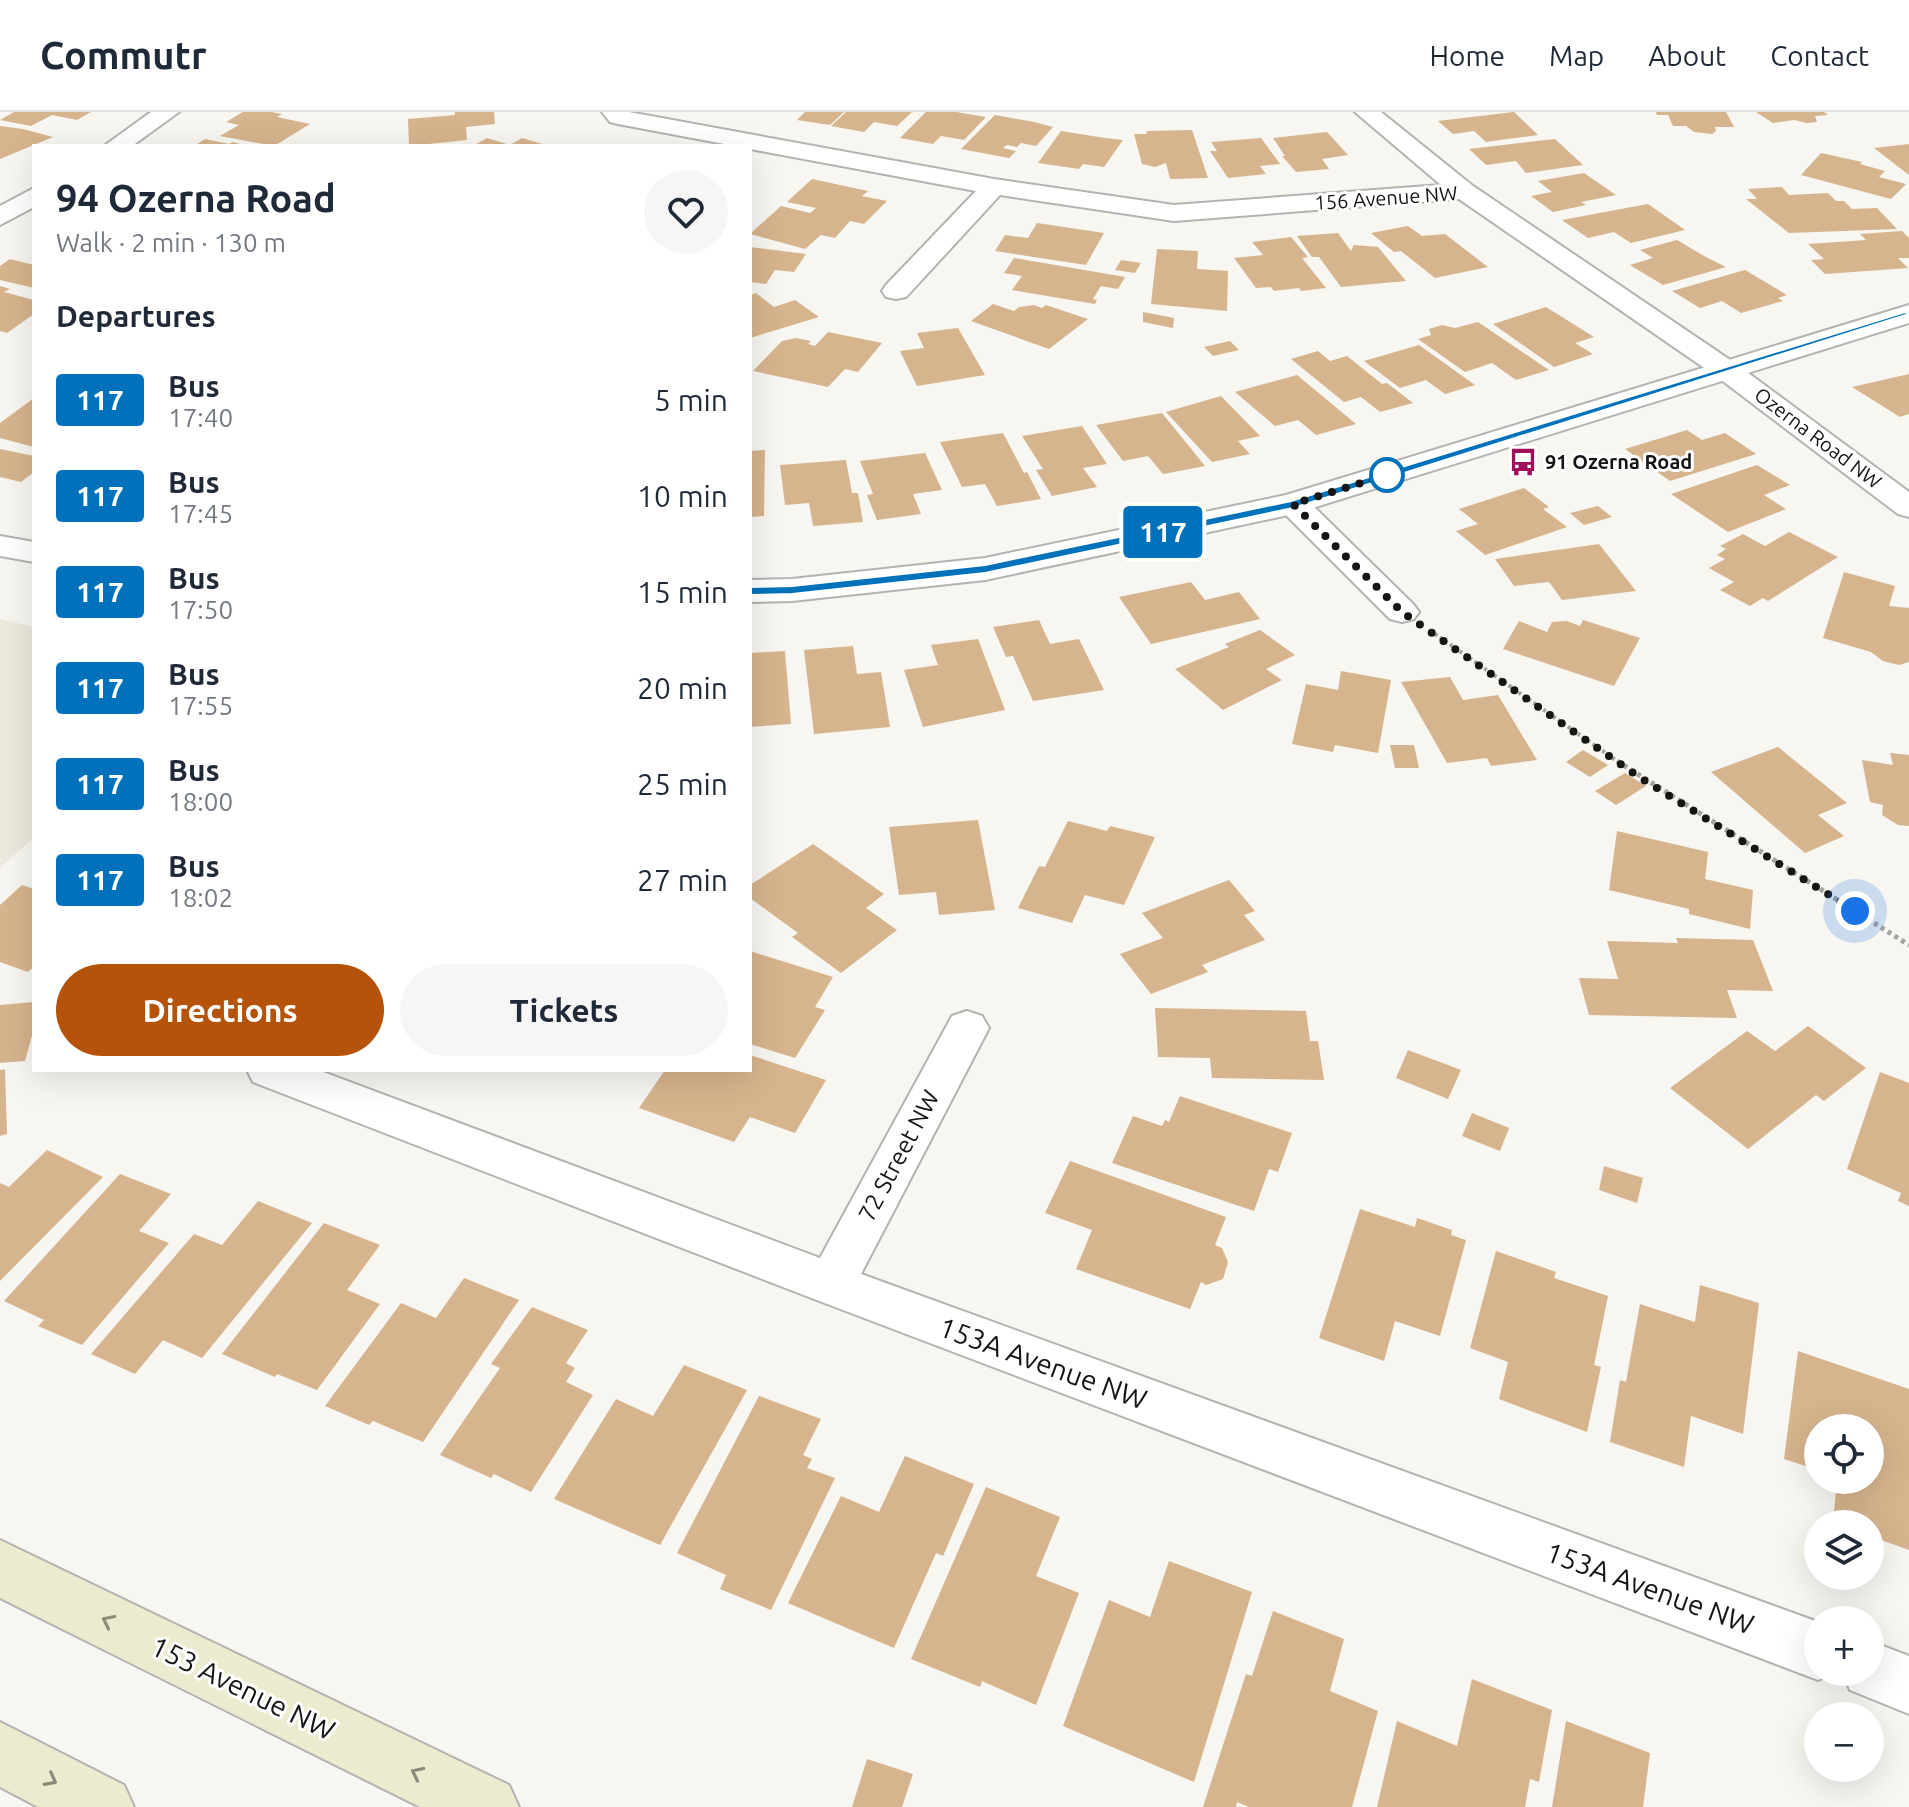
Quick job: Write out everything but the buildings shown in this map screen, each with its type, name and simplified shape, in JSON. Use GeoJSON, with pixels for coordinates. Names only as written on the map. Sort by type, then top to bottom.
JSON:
{"type":"FeatureCollection","features":[{"type":"Feature","properties":{"kind":"main road","name":"153 Avenue NW"},"geometry":{"type":"LineString","coordinates":[[0,1568],[487,1807]]}},
{"type":"Feature","properties":{"kind":"main road"},"geometry":{"type":"LineString","coordinates":[[0,1753],[102,1807]]}},
{"type":"Feature","properties":{"kind":"street"},"geometry":{"type":"LineString","coordinates":[[119,144],[167,112]]}},
{"type":"Feature","properties":{"kind":"street","name":"156 Avenue NW"},"geometry":{"type":"LineString","coordinates":[[614,112],[618,117],[994,187],[1174,213],[1464,191],[1726,370]]}},
{"type":"Feature","properties":{"kind":"street"},"geometry":{"type":"LineString","coordinates":[[1367,112],[1464,191]]}},
{"type":"Feature","properties":{"kind":"street"},"geometry":{"type":"LineString","coordinates":[[896,291],[994,187]]}},
{"type":"Feature","properties":{"kind":"street"},"geometry":{"type":"LineString","coordinates":[[0,217],[32,197]]}},
{"type":"Feature","properties":{"kind":"street","name":"Ozerna Road NW"},"geometry":{"type":"LineString","coordinates":[[752,591],[792,590],[985,569],[1293,504],[1909,314]]}},
{"type":"Feature","properties":{"kind":"street","name":"Ozerna Road NW"},"geometry":{"type":"LineString","coordinates":[[1726,370],[1909,507]]}},
{"type":"Feature","properties":{"kind":"street"},"geometry":{"type":"LineString","coordinates":[[1293,504],[1402,612]]}},
{"type":"Feature","properties":{"kind":"street","name":"72 Street NW"},"geometry":{"type":"LineString","coordinates":[[831,1284],[967,1028]]}},
{"type":"Feature","properties":{"kind":"street","name":"153A Avenue NW"},"geometry":{"type":"LineString","coordinates":[[274,1072],[831,1284],[1804,1646]]}},
{"type":"Feature","properties":{"kind":"street"},"geometry":{"type":"LineString","coordinates":[[1884,1675],[1909,1685]]}},
{"type":"Feature","properties":{"kind":"path"},"geometry":{"type":"LineString","coordinates":[[1402,612],[1639,777],[1909,945]]}},
{"type":"Feature","properties":{"kind":"shaded area"},"geometry":{"type":"Polygon","coordinates":[[[0,619],[32,627],[32,839],[0,868],[0,619]]]}},
{"type":"Feature","properties":{"kind":"bus line","name":"117"},"geometry":{"type":"LineString","coordinates":[[752,591],[792,590],[985,569],[1293,504],[1909,314]]}},
{"type":"Feature","properties":{"kind":"place","name":"91 Ozerna Road"},"geometry":{"type":"Point","coordinates":[1523,462]}},
{"type":"Feature","properties":{"kind":"route"},"geometry":{"type":"LineString","coordinates":[[1387,475],[1293,504],[1402,612],[1639,777],[1855,911]]}}]}
